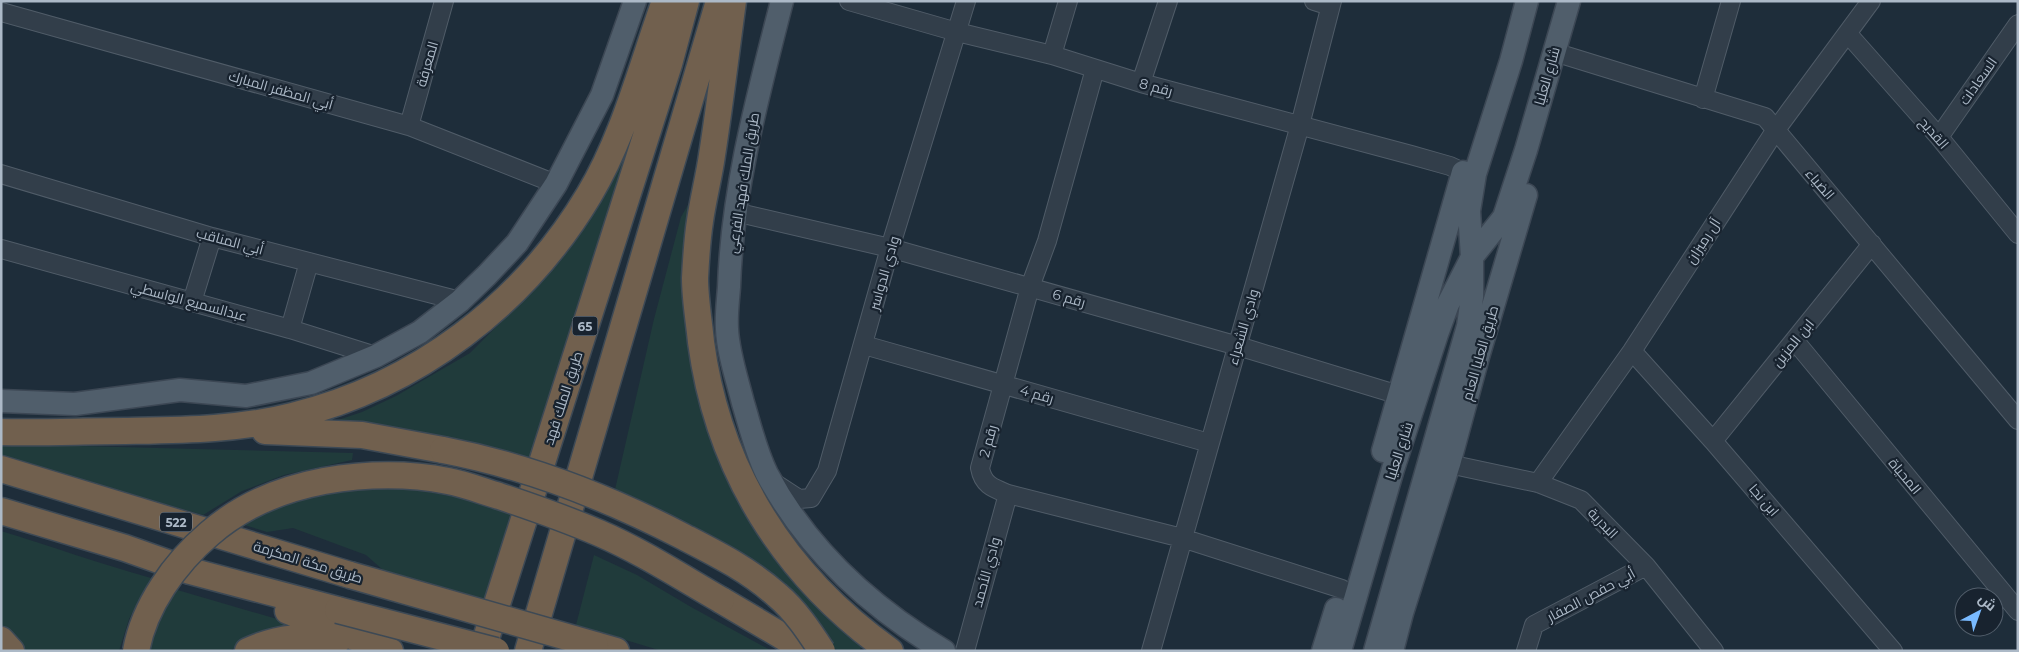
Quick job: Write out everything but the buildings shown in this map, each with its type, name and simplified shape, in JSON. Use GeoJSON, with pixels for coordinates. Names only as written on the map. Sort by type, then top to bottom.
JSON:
{"type":"FeatureCollection","features":[{"type":"Feature","properties":{"kind":"highway"},"geometry":{"type":"LineString","coordinates":[[215,429],[292,416],[358,395],[414,368],[459,339],[493,313],[546,256],[590,194],[614,144],[665,1]]}},
{"type":"Feature","properties":{"kind":"highway","name":"طريق الملك فهد"},"geometry":{"type":"LineString","coordinates":[[482,651],[669,64],[686,1]]}},
{"type":"Feature","properties":{"kind":"highway"},"geometry":{"type":"LineString","coordinates":[[528,651],[719,1]]}},
{"type":"Feature","properties":{"kind":"highway"},"geometry":{"type":"LineString","coordinates":[[733,1],[712,156],[699,223],[695,280],[705,372],[720,428],[755,505],[777,540],[834,607],[890,651]]}},
{"type":"Feature","properties":{"kind":"highway"},"geometry":{"type":"LineString","coordinates":[[1,432],[53,434],[215,429],[362,435],[477,456],[613,503],[720,555],[755,576],[779,596],[796,614],[822,651]]}},
{"type":"Feature","properties":{"kind":"highway","name":"طريق مكة المكرمة"},"geometry":{"type":"LineString","coordinates":[[1,469],[350,575],[605,648]]}},
{"type":"Feature","properties":{"kind":"highway"},"geometry":{"type":"LineString","coordinates":[[136,651],[151,607],[172,575],[196,545],[220,524],[272,495],[297,486],[353,476],[416,476],[450,481],[516,502],[599,533],[658,564],[810,651]]}},
{"type":"Feature","properties":{"kind":"highway"},"geometry":{"type":"LineString","coordinates":[[1,511],[125,548],[190,571],[383,649]]}},
{"type":"Feature","properties":{"kind":"highway"},"geometry":{"type":"LineString","coordinates":[[190,571],[496,651]]}},
{"type":"Feature","properties":{"kind":"highway"},"geometry":{"type":"LineString","coordinates":[[248,651],[274,641],[300,637],[326,638],[383,649]]}},
{"type":"Feature","properties":{"kind":"highway"},"geometry":{"type":"LineString","coordinates":[[1,640],[11,651]]}},
{"type":"Feature","properties":{"kind":"main road"},"geometry":{"type":"LineString","coordinates":[[1,401],[75,404],[180,390],[246,396],[311,383],[376,356],[420,332],[460,301],[487,275],[517,242],[556,184],[602,95],[635,1]]}},
{"type":"Feature","properties":{"kind":"main road","name":"طريق الملك فهد الفرعي"},"geometry":{"type":"LineString","coordinates":[[782,1],[750,126],[735,212],[729,268],[727,330],[735,373],[752,434],[767,473],[807,536],[838,572],[875,604],[918,636],[944,651]]}},
{"type":"Feature","properties":{"kind":"main road"},"geometry":{"type":"LineString","coordinates":[[1375,651],[1468,326],[1472,297],[1469,211],[1475,174],[1511,61],[1527,1]]}},
{"type":"Feature","properties":{"kind":"main road","name":"شارع العليا"},"geometry":{"type":"LineString","coordinates":[[1340,651],[1392,469],[1437,334],[1448,304],[1472,257],[1504,217],[1526,150],[1569,1]]}},
{"type":"Feature","properties":{"kind":"main road","name":"طريق العليا العام"},"geometry":{"type":"LineString","coordinates":[[1392,651],[1546,132],[1554,52]]}},
{"type":"Feature","properties":{"kind":"main road"},"geometry":{"type":"LineString","coordinates":[[1323,651],[1463,172],[1511,61]]}},
{"type":"Feature","properties":{"kind":"street","name":"المعرفة"},"geometry":{"type":"LineString","coordinates":[[409,126],[444,1]]}},
{"type":"Feature","properties":{"kind":"street","name":"رقم 8"},"geometry":{"type":"LineString","coordinates":[[849,1],[957,32],[1052,55],[1141,83],[1434,161],[1463,172]]}},
{"type":"Feature","properties":{"kind":"street","name":"وادي الدواسر"},"geometry":{"type":"LineString","coordinates":[[771,480],[799,499],[811,498],[827,471],[890,248],[966,1]]}},
{"type":"Feature","properties":{"kind":"street"},"geometry":{"type":"LineString","coordinates":[[1052,55],[1068,1]]}},
{"type":"Feature","properties":{"kind":"street"},"geometry":{"type":"LineString","coordinates":[[1141,83],[1168,1]]}},
{"type":"Feature","properties":{"kind":"street"},"geometry":{"type":"LineString","coordinates":[[1703,99],[1731,1]]}},
{"type":"Feature","properties":{"kind":"street","name":"آل رميزان"},"geometry":{"type":"LineString","coordinates":[[1538,483],[1632,351],[1775,131],[1872,1]]}},
{"type":"Feature","properties":{"kind":"street","name":"وادي الشعراء"},"geometry":{"type":"LineString","coordinates":[[1151,651],[1300,125],[1325,3]]}},
{"type":"Feature","properties":{"kind":"street","name":"أبي المظفر المبارك"},"geometry":{"type":"LineString","coordinates":[[3,15],[409,126],[556,184]]}},
{"type":"Feature","properties":{"kind":"street","name":"القديح"},"geometry":{"type":"LineString","coordinates":[[1848,34],[1939,137],[2018,234]]}},
{"type":"Feature","properties":{"kind":"street","name":"السعادات"},"geometry":{"type":"LineString","coordinates":[[1939,137],[2014,37]]}},
{"type":"Feature","properties":{"kind":"street","name":"الضياء"},"geometry":{"type":"LineString","coordinates":[[1554,52],[1765,117],[2016,413]]}},
{"type":"Feature","properties":{"kind":"street","name":"رقم 2"},"geometry":{"type":"LineString","coordinates":[[1095,69],[1047,241],[1030,287],[1003,384],[980,468],[982,478],[989,487],[1008,494],[1182,538],[1342,589]]}},
{"type":"Feature","properties":{"kind":"street","name":"أبي المناقب"},"geometry":{"type":"LineString","coordinates":[[1,174],[212,236],[460,301]]}},
{"type":"Feature","properties":{"kind":"street","name":"رقم 6"},"geometry":{"type":"LineString","coordinates":[[735,212],[890,248],[1238,346],[1399,395]]}},
{"type":"Feature","properties":{"kind":"street"},"geometry":{"type":"LineString","coordinates":[[192,302],[212,236]]}},
{"type":"Feature","properties":{"kind":"street","name":"ابن المزين"},"geometry":{"type":"LineString","coordinates":[[1713,441],[1872,244]]}},
{"type":"Feature","properties":{"kind":"street","name":"عبدالسميع الواسطي"},"geometry":{"type":"LineString","coordinates":[[1,249],[376,356]]}},
{"type":"Feature","properties":{"kind":"street"},"geometry":{"type":"LineString","coordinates":[[290,330],[309,262]]}},
{"type":"Feature","properties":{"kind":"street","name":"المحياة"},"geometry":{"type":"LineString","coordinates":[[1795,341],[2018,611]]}},
{"type":"Feature","properties":{"kind":"street","name":"رقم 4"},"geometry":{"type":"LineString","coordinates":[[864,345],[1209,443]]}},
{"type":"Feature","properties":{"kind":"street","name":"ابن نجا"},"geometry":{"type":"LineString","coordinates":[[1632,351],[1713,441],[1893,651]]}},
{"type":"Feature","properties":{"kind":"street","name":"البدرية"},"geometry":{"type":"LineString","coordinates":[[1449,464],[1538,483],[1581,500],[1646,566],[1714,651]]}},
{"type":"Feature","properties":{"kind":"street","name":"وادي الأحمد"},"geometry":{"type":"LineString","coordinates":[[965,651],[1008,494]]}},
{"type":"Feature","properties":{"kind":"street","name":"أبي حفص الصفار"},"geometry":{"type":"LineString","coordinates":[[1526,651],[1534,625],[1646,566]]}},
{"type":"Feature","properties":{"kind":"green space"},"geometry":{"type":"Polygon","coordinates":[[[625,155],[538,464],[329,423],[362,412],[396,396],[470,353],[536,287],[579,234],[625,155]]]}},
{"type":"Feature","properties":{"kind":"green space"},"geometry":{"type":"Polygon","coordinates":[[[689,203],[687,289],[707,416],[863,644],[859,651],[839,651],[830,646],[614,494],[654,319],[681,217],[689,203]]]}},
{"type":"Feature","properties":{"kind":"green space"},"geometry":{"type":"Polygon","coordinates":[[[1,444],[353,453],[352,460],[284,475],[242,491],[203,515],[1,457],[1,444]]]}},
{"type":"Feature","properties":{"kind":"green space"},"geometry":{"type":"Polygon","coordinates":[[[371,486],[418,490],[461,498],[521,515],[487,606],[391,577],[366,555],[293,528],[267,532],[238,523],[285,499],[371,486]]]}},
{"type":"Feature","properties":{"kind":"green space"},"geometry":{"type":"Polygon","coordinates":[[[1,531],[151,578],[129,619],[119,651],[18,651],[1,628],[1,531]]]}},
{"type":"Feature","properties":{"kind":"green space"},"geometry":{"type":"Polygon","coordinates":[[[594,555],[637,575],[772,651],[662,651],[576,625],[594,555]]]}},
{"type":"Feature","properties":{"kind":"green space"},"geometry":{"type":"Polygon","coordinates":[[[174,589],[301,626],[264,632],[229,651],[146,651],[156,619],[174,589]]]}}]}
